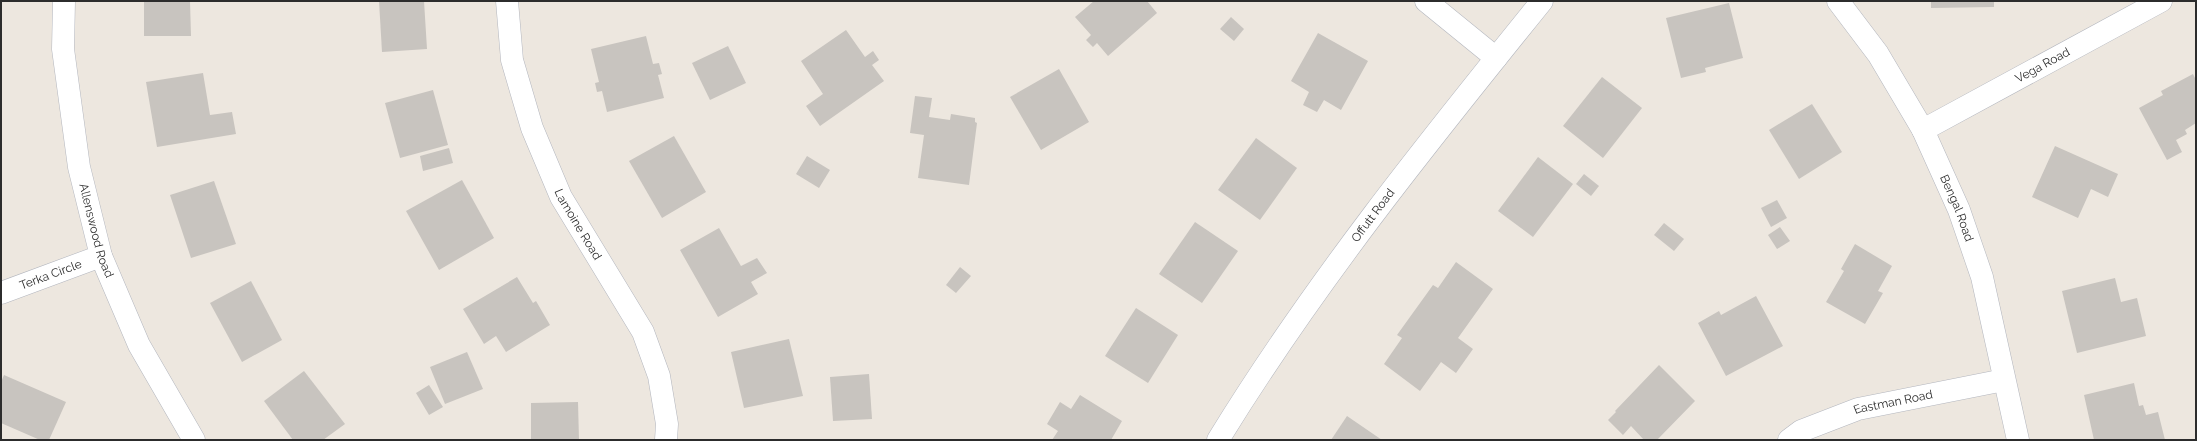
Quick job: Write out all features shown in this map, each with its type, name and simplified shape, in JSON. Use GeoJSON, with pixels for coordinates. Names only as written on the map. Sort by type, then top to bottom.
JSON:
{"type":"FeatureCollection","features":[{"type":"Feature","properties":{"kind":"street","name":"Allenswood Road"},"geometry":{"type":"LineString","coordinates":[[64,1],[63,49],[79,167],[101,256],[139,345],[194,440]]}},
{"type":"Feature","properties":{"kind":"street","name":"Lamoine Road"},"geometry":{"type":"LineString","coordinates":[[507,1],[512,60],[532,128],[561,196],[643,332],[659,376],[667,424],[666,440]]}},
{"type":"Feature","properties":{"kind":"street"},"geometry":{"type":"LineString","coordinates":[[1426,1],[1496,58]]}},
{"type":"Feature","properties":{"kind":"street","name":"Offutt Road"},"geometry":{"type":"LineString","coordinates":[[1218,440],[1275,353],[1398,183],[1542,1]]}},
{"type":"Feature","properties":{"kind":"street","name":"Bengal Road"},"geometry":{"type":"LineString","coordinates":[[1838,1],[1878,54],[1923,130],[1959,210],[1982,277],[2018,440]]}},
{"type":"Feature","properties":{"kind":"street","name":"Vega Road"},"geometry":{"type":"LineString","coordinates":[[1923,130],[2161,1]]}},
{"type":"Feature","properties":{"kind":"street","name":"Terka Circle"},"geometry":{"type":"LineString","coordinates":[[1,293],[101,256]]}},
{"type":"Feature","properties":{"kind":"street","name":"Eastman Road"},"geometry":{"type":"LineString","coordinates":[[1789,440],[1801,431],[1858,409],[2004,380]]}},
{"type":"Feature","properties":{"kind":"building"},"geometry":{"type":"Polygon","coordinates":[[[144,1],[190,1],[191,36],[144,36],[144,1]]]}},
{"type":"Feature","properties":{"kind":"building"},"geometry":{"type":"Polygon","coordinates":[[[379,1],[424,1],[427,49],[382,52],[379,1]]]}},
{"type":"Feature","properties":{"kind":"building"},"geometry":{"type":"Polygon","coordinates":[[[1094,1],[1147,1],[1157,13],[1108,56],[1097,43],[1093,47],[1086,40],[1091,35],[1075,17],[1094,1]]]}},
{"type":"Feature","properties":{"kind":"building"},"geometry":{"type":"Polygon","coordinates":[[[1931,1],[1994,1],[1994,7],[1931,8],[1931,1]]]}},
{"type":"Feature","properties":{"kind":"building"},"geometry":{"type":"Polygon","coordinates":[[[1729,3],[1743,58],[1705,68],[1706,72],[1681,78],[1666,18],[1729,3]]]}},
{"type":"Feature","properties":{"kind":"building"},"geometry":{"type":"Polygon","coordinates":[[[1231,17],[1244,29],[1234,41],[1220,29],[1231,17]]]}},
{"type":"Feature","properties":{"kind":"building"},"geometry":{"type":"Polygon","coordinates":[[[846,30],[865,57],[873,51],[879,60],[872,65],[884,81],[820,126],[806,106],[823,94],[801,61],[846,30]]]}},
{"type":"Feature","properties":{"kind":"building"},"geometry":{"type":"Polygon","coordinates":[[[1318,33],[1368,61],[1341,110],[1324,100],[1317,112],[1303,105],[1309,92],[1291,81],[1318,33]]]}},
{"type":"Feature","properties":{"kind":"building"},"geometry":{"type":"Polygon","coordinates":[[[646,36],[653,64],[659,63],[662,74],[658,75],[664,98],[607,112],[602,91],[597,92],[595,83],[599,82],[591,49],[646,36]]]}},
{"type":"Feature","properties":{"kind":"building"},"geometry":{"type":"Polygon","coordinates":[[[728,46],[746,83],[710,100],[692,63],[728,46]]]}},
{"type":"Feature","properties":{"kind":"building"},"geometry":{"type":"Polygon","coordinates":[[[1059,69],[1089,122],[1041,150],[1010,97],[1059,69]]]}},
{"type":"Feature","properties":{"kind":"building"},"geometry":{"type":"Polygon","coordinates":[[[203,73],[210,115],[232,112],[236,134],[157,147],[146,82],[203,73]]]}},
{"type":"Feature","properties":{"kind":"building"},"geometry":{"type":"Polygon","coordinates":[[[2193,74],[2196,80],[2196,123],[2185,130],[2187,134],[2176,140],[2182,152],[2167,160],[2139,108],[2163,95],[2161,91],[2193,74]]]}},
{"type":"Feature","properties":{"kind":"building"},"geometry":{"type":"Polygon","coordinates":[[[1602,77],[1642,108],[1603,158],[1563,126],[1602,77]]]}},
{"type":"Feature","properties":{"kind":"building"},"geometry":{"type":"Polygon","coordinates":[[[433,90],[448,145],[400,158],[385,103],[433,90]]]}},
{"type":"Feature","properties":{"kind":"building"},"geometry":{"type":"Polygon","coordinates":[[[915,96],[932,98],[929,117],[950,120],[951,114],[975,118],[975,122],[977,123],[969,185],[918,178],[924,135],[910,133],[915,96]]]}},
{"type":"Feature","properties":{"kind":"building"},"geometry":{"type":"Polygon","coordinates":[[[1812,104],[1842,152],[1799,179],[1769,130],[1812,104]]]}},
{"type":"Feature","properties":{"kind":"building"},"geometry":{"type":"Polygon","coordinates":[[[674,136],[706,192],[662,218],[629,161],[674,136]]]}},
{"type":"Feature","properties":{"kind":"building"},"geometry":{"type":"Polygon","coordinates":[[[1256,138],[1297,168],[1260,220],[1218,190],[1256,138]]]}},
{"type":"Feature","properties":{"kind":"building"},"geometry":{"type":"Polygon","coordinates":[[[2055,146],[2118,174],[2108,197],[2091,189],[2078,218],[2032,197],[2055,146]]]}},
{"type":"Feature","properties":{"kind":"building"},"geometry":{"type":"Polygon","coordinates":[[[449,148],[453,163],[423,171],[420,156],[449,148]]]}},
{"type":"Feature","properties":{"kind":"building"},"geometry":{"type":"Polygon","coordinates":[[[807,156],[830,170],[819,188],[796,174],[807,156]]]}},
{"type":"Feature","properties":{"kind":"building"},"geometry":{"type":"Polygon","coordinates":[[[1538,157],[1573,184],[1533,237],[1498,211],[1538,157]]]}},
{"type":"Feature","properties":{"kind":"building"},"geometry":{"type":"Polygon","coordinates":[[[1584,174],[1599,186],[1591,196],[1576,184],[1584,174]]]}},
{"type":"Feature","properties":{"kind":"building"},"geometry":{"type":"Polygon","coordinates":[[[462,180],[494,238],[439,270],[406,211],[462,180]]]}},
{"type":"Feature","properties":{"kind":"building"},"geometry":{"type":"Polygon","coordinates":[[[214,181],[236,244],[191,258],[170,195],[214,181]]]}},
{"type":"Feature","properties":{"kind":"building"},"geometry":{"type":"Polygon","coordinates":[[[1777,200],[1787,218],[1771,227],[1761,208],[1777,200]]]}},
{"type":"Feature","properties":{"kind":"building"},"geometry":{"type":"Polygon","coordinates":[[[1195,222],[1238,251],[1202,303],[1159,274],[1195,222]]]}},
{"type":"Feature","properties":{"kind":"building"},"geometry":{"type":"Polygon","coordinates":[[[1664,223],[1684,239],[1674,251],[1654,235],[1664,223]]]}},
{"type":"Feature","properties":{"kind":"building"},"geometry":{"type":"Polygon","coordinates":[[[1780,227],[1790,241],[1777,249],[1768,235],[1780,227]]]}},
{"type":"Feature","properties":{"kind":"building"},"geometry":{"type":"Polygon","coordinates":[[[719,228],[741,266],[757,258],[767,273],[751,282],[758,294],[718,317],[680,250],[719,228]]]}},
{"type":"Feature","properties":{"kind":"building"},"geometry":{"type":"Polygon","coordinates":[[[1855,244],[1892,266],[1878,291],[1883,293],[1865,324],[1826,302],[1844,271],[1841,269],[1855,244]]]}},
{"type":"Feature","properties":{"kind":"building"},"geometry":{"type":"Polygon","coordinates":[[[1456,262],[1493,289],[1458,338],[1473,349],[1456,373],[1441,362],[1420,391],[1384,364],[1402,338],[1397,335],[1433,285],[1438,288],[1456,262]]]}},
{"type":"Feature","properties":{"kind":"building"},"geometry":{"type":"Polygon","coordinates":[[[960,267],[971,276],[956,293],[946,285],[960,267]]]}},
{"type":"Feature","properties":{"kind":"building"},"geometry":{"type":"Polygon","coordinates":[[[517,277],[533,303],[536,301],[550,325],[506,352],[496,336],[484,344],[463,309],[517,277]]]}},
{"type":"Feature","properties":{"kind":"building"},"geometry":{"type":"Polygon","coordinates":[[[2115,278],[2121,302],[2137,298],[2146,336],[2077,353],[2062,291],[2115,278]]]}},
{"type":"Feature","properties":{"kind":"building"},"geometry":{"type":"Polygon","coordinates":[[[251,281],[282,340],[242,362],[210,303],[251,281]]]}},
{"type":"Feature","properties":{"kind":"building"},"geometry":{"type":"Polygon","coordinates":[[[1756,296],[1783,346],[1726,376],[1698,323],[1719,311],[1721,315],[1756,296]]]}},
{"type":"Feature","properties":{"kind":"building"},"geometry":{"type":"Polygon","coordinates":[[[1136,308],[1178,335],[1148,383],[1105,356],[1136,308]]]}},
{"type":"Feature","properties":{"kind":"building"},"geometry":{"type":"Polygon","coordinates":[[[789,339],[803,396],[744,408],[731,352],[789,339]]]}},
{"type":"Feature","properties":{"kind":"building"},"geometry":{"type":"Polygon","coordinates":[[[467,352],[483,389],[445,404],[430,367],[467,352]]]}},
{"type":"Feature","properties":{"kind":"building"},"geometry":{"type":"Polygon","coordinates":[[[1659,365],[1695,401],[1657,440],[1644,440],[1631,426],[1623,435],[1608,420],[1659,365]]]}},
{"type":"Feature","properties":{"kind":"building"},"geometry":{"type":"Polygon","coordinates":[[[304,371],[345,424],[323,440],[293,440],[264,401],[304,371]]]}},
{"type":"Feature","properties":{"kind":"building"},"geometry":{"type":"Polygon","coordinates":[[[869,374],[872,419],[833,421],[830,377],[869,374]]]}},
{"type":"Feature","properties":{"kind":"building"},"geometry":{"type":"Polygon","coordinates":[[[4,375],[66,402],[49,440],[40,440],[1,423],[1,382],[4,375]]]}},
{"type":"Feature","properties":{"kind":"building"},"geometry":{"type":"Polygon","coordinates":[[[2134,383],[2139,406],[2143,405],[2146,415],[2158,412],[2165,440],[2094,440],[2084,395],[2134,383]]]}},
{"type":"Feature","properties":{"kind":"building"},"geometry":{"type":"Polygon","coordinates":[[[429,385],[443,407],[429,415],[416,393],[429,385]]]}},
{"type":"Feature","properties":{"kind":"building"},"geometry":{"type":"Polygon","coordinates":[[[1080,395],[1122,421],[1111,440],[1052,440],[1058,431],[1047,424],[1060,402],[1071,409],[1080,395]]]}},
{"type":"Feature","properties":{"kind":"building"},"geometry":{"type":"Polygon","coordinates":[[[578,402],[579,440],[531,440],[531,403],[578,402]]]}},
{"type":"Feature","properties":{"kind":"building"},"geometry":{"type":"Polygon","coordinates":[[[1347,416],[1382,440],[1331,440],[1347,416]]]}}]}
